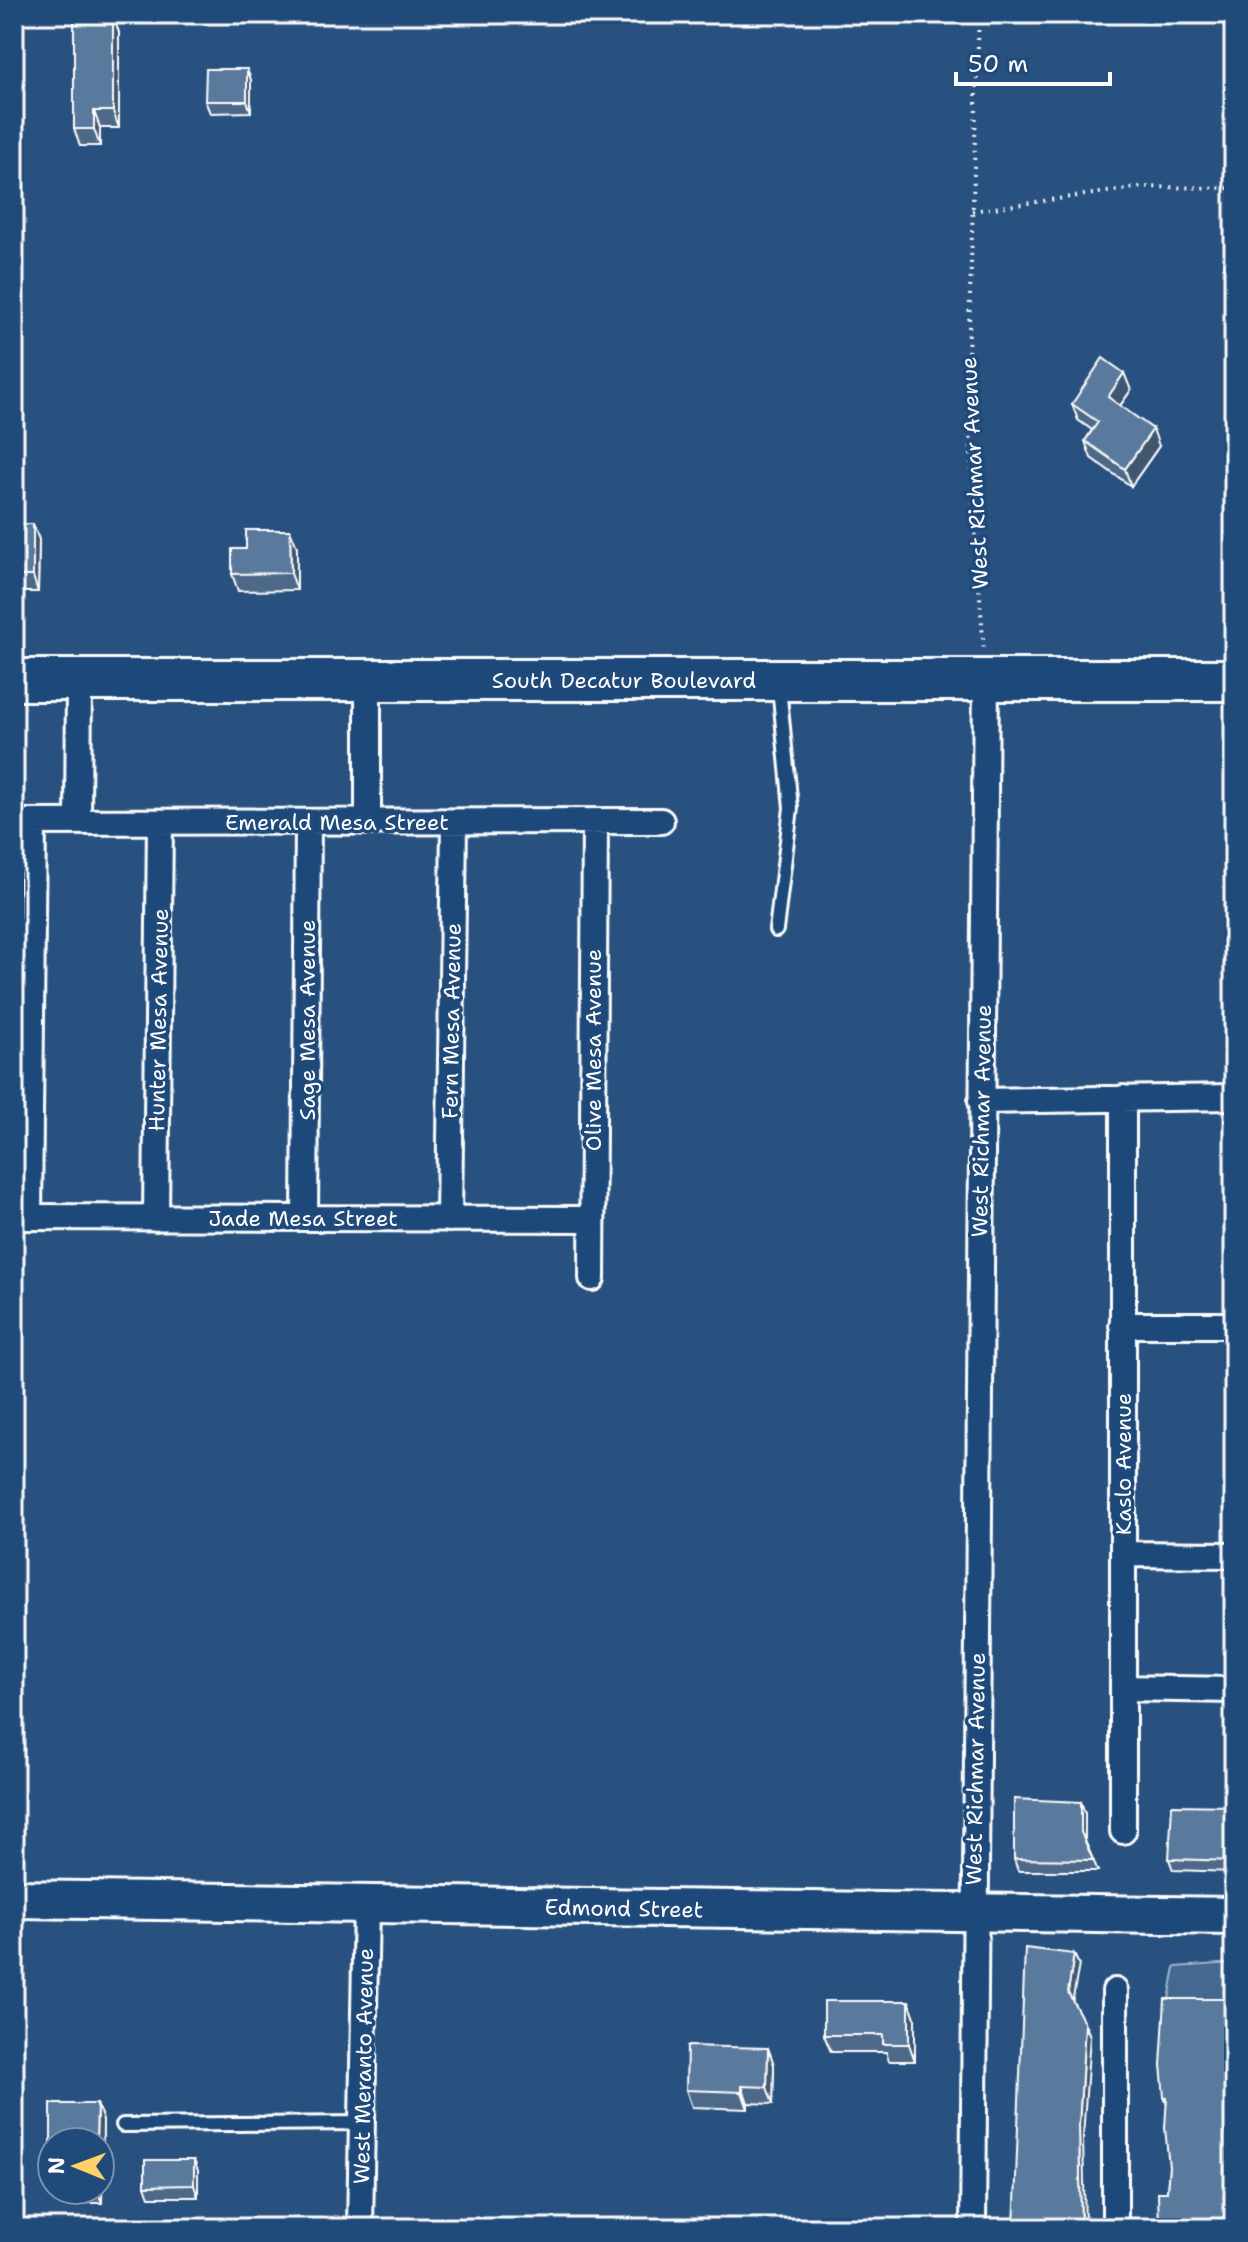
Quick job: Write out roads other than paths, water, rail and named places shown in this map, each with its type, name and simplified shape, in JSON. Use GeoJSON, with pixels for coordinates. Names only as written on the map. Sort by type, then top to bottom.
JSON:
{"type":"FeatureCollection","features":[{"type":"Feature","properties":{"kind":"main road","name":"South Decatur Boulevard"},"geometry":{"type":"LineString","coordinates":[[14,680],[1234,680]]}},
{"type":"Feature","properties":{"kind":"street","name":"West Richmar Avenue"},"geometry":{"type":"LineString","coordinates":[[973,2228],[973,1913],[986,678]]}},
{"type":"Feature","properties":{"kind":"street"},"geometry":{"type":"LineString","coordinates":[[78,822],[79,681]]}},
{"type":"Feature","properties":{"kind":"street"},"geometry":{"type":"LineString","coordinates":[[368,682],[368,822]]}},
{"type":"Feature","properties":{"kind":"street","name":"Emerald Mesa Street"},"geometry":{"type":"LineString","coordinates":[[24,822],[661,821]]}},
{"type":"Feature","properties":{"kind":"street"},"geometry":{"type":"LineString","coordinates":[[22,1217],[24,822]]}},
{"type":"Feature","properties":{"kind":"street","name":"Hunter Mesa Avenue"},"geometry":{"type":"LineString","coordinates":[[156,1218],[160,822]]}},
{"type":"Feature","properties":{"kind":"street","name":"Sage Mesa Avenue"},"geometry":{"type":"LineString","coordinates":[[305,1218],[308,822]]}},
{"type":"Feature","properties":{"kind":"street","name":"Fern Mesa Avenue"},"geometry":{"type":"LineString","coordinates":[[449,1219],[454,822]]}},
{"type":"Feature","properties":{"kind":"street","name":"Olive Mesa Avenue"},"geometry":{"type":"LineString","coordinates":[[592,1278],[595,823]]}},
{"type":"Feature","properties":{"kind":"street"},"geometry":{"type":"LineString","coordinates":[[981,1101],[1234,1097]]}},
{"type":"Feature","properties":{"kind":"street","name":"Kaslo Avenue"},"geometry":{"type":"LineString","coordinates":[[1123,1098],[1123,1831]]}},
{"type":"Feature","properties":{"kind":"street","name":"Jade Mesa Street"},"geometry":{"type":"LineString","coordinates":[[22,1217],[592,1219]]}},
{"type":"Feature","properties":{"kind":"street"},"geometry":{"type":"LineString","coordinates":[[1122,1325],[1234,1325]]}},
{"type":"Feature","properties":{"kind":"street"},"geometry":{"type":"LineString","coordinates":[[1123,1554],[1234,1555]]}},
{"type":"Feature","properties":{"kind":"street"},"geometry":{"type":"LineString","coordinates":[[1123,1688],[1234,1690]]}},
{"type":"Feature","properties":{"kind":"street","name":"Edmond Street"},"geometry":{"type":"LineString","coordinates":[[14,1899],[1234,1916]]}},
{"type":"Feature","properties":{"kind":"street","name":"West Meranto Avenue"},"geometry":{"type":"LineString","coordinates":[[360,2228],[366,1904]]}},
{"type":"Feature","properties":{"kind":"street"},"geometry":{"type":"LineString","coordinates":[[1115,1991],[1115,2228]]}},
{"type":"Feature","properties":{"kind":"lane"},"geometry":{"type":"LineString","coordinates":[[776,930],[791,808],[779,679]]}},
{"type":"Feature","properties":{"kind":"lane"},"geometry":{"type":"LineString","coordinates":[[123,2125],[363,2123]]}}]}
